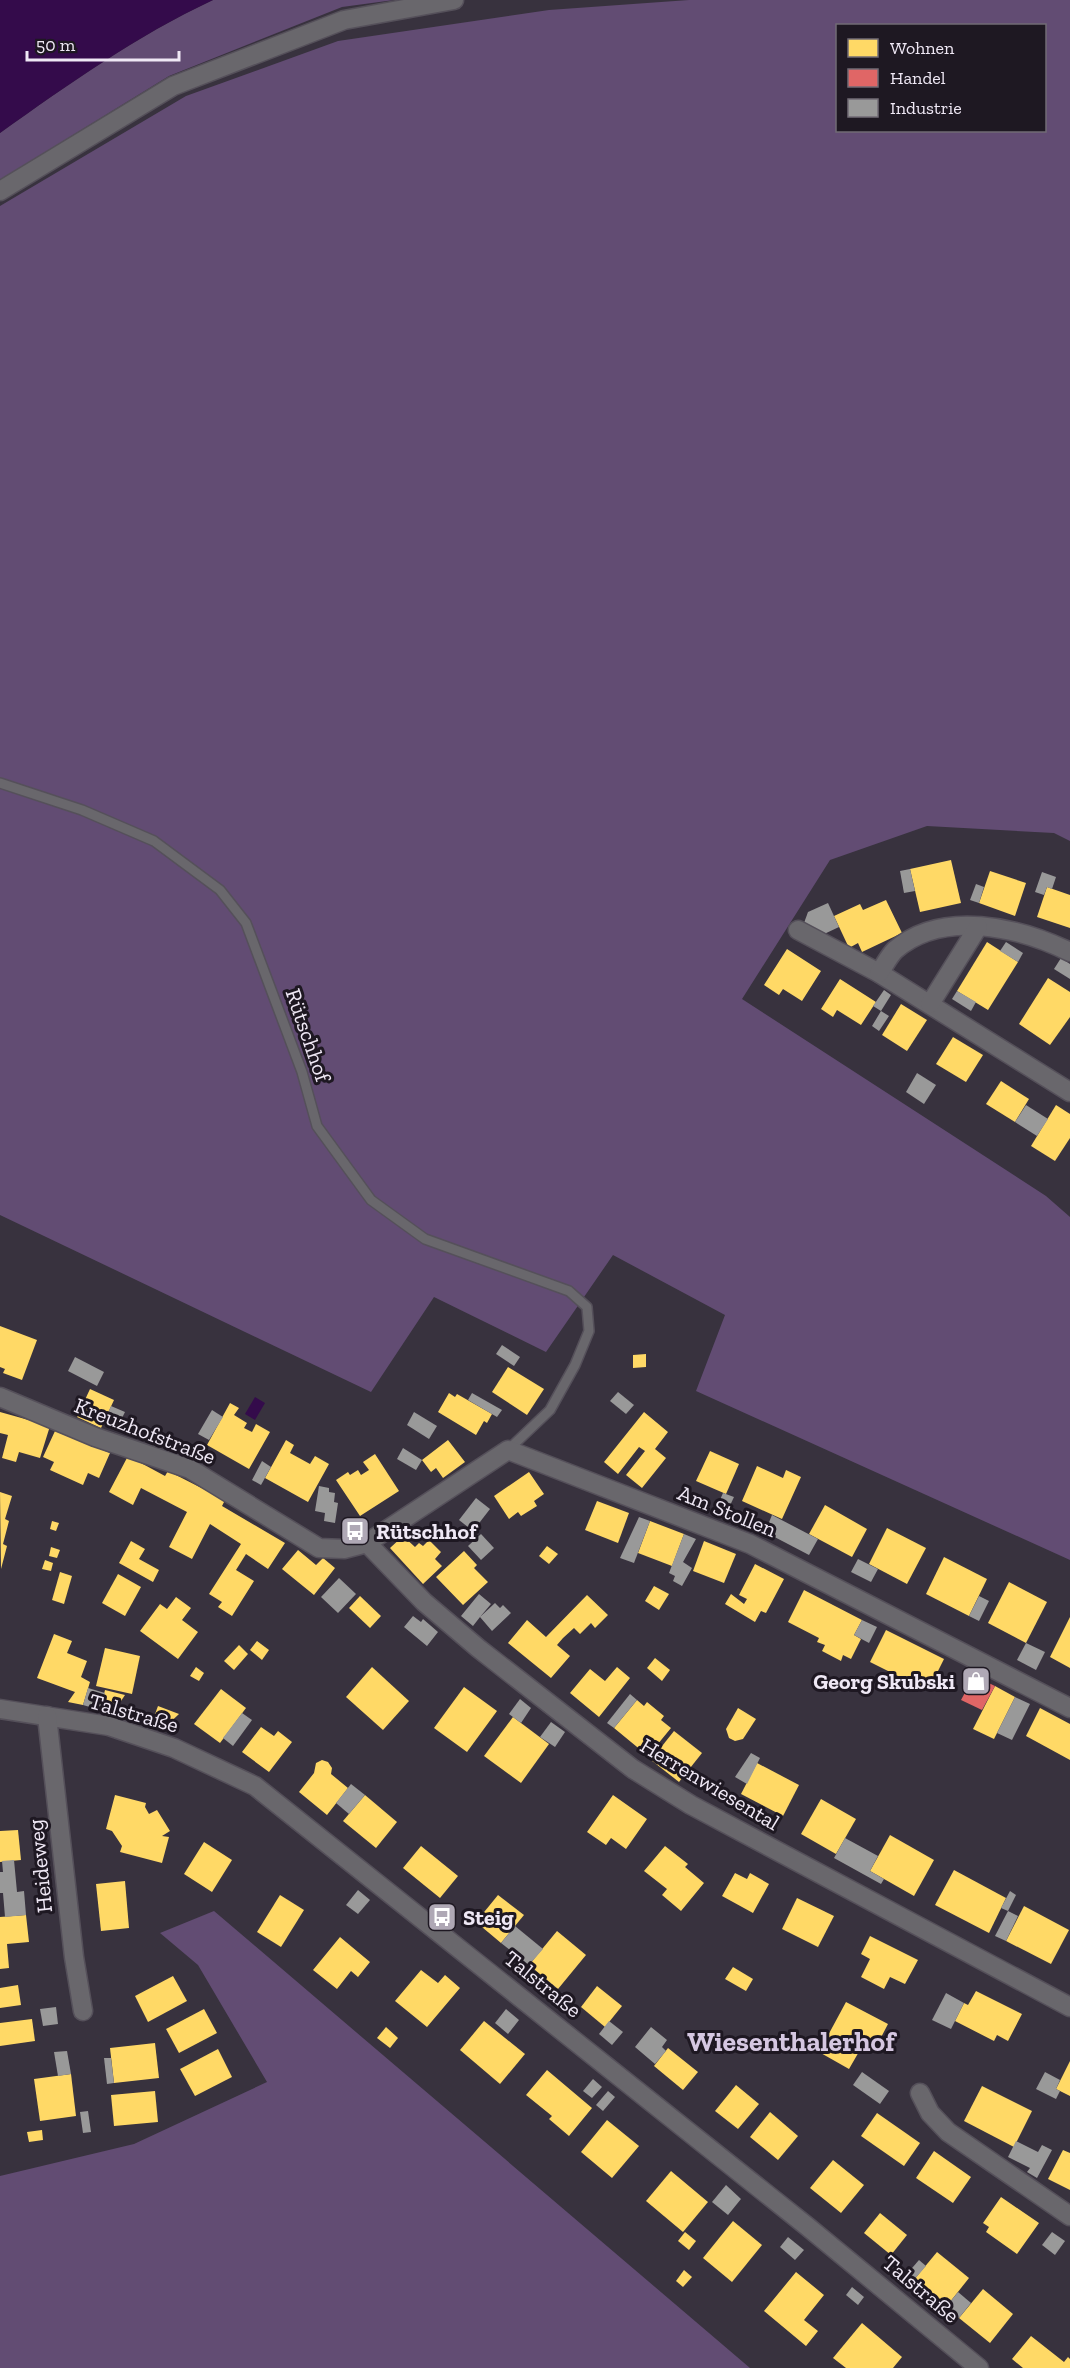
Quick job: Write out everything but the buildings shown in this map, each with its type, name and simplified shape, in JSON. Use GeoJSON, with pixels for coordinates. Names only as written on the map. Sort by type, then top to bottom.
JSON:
{"type":"FeatureCollection","features":[{"type":"Feature","properties":{"kind":"street"},"geometry":{"type":"LineString","coordinates":[[0,191],[173,86],[344,20],[454,0]]}},
{"type":"Feature","properties":{"kind":"street"},"geometry":{"type":"LineString","coordinates":[[879,973],[894,950],[927,932],[951,925],[1012,932],[1070,952]]}},
{"type":"Feature","properties":{"kind":"street"},"geometry":{"type":"LineString","coordinates":[[930,1004],[978,927]]}},
{"type":"Feature","properties":{"kind":"street"},"geometry":{"type":"LineString","coordinates":[[798,930],[879,973],[1070,1092]]}},
{"type":"Feature","properties":{"kind":"street","name":"Kreuzhofstraße"},"geometry":{"type":"LineString","coordinates":[[0,1397],[95,1437],[190,1469],[319,1548],[344,1549],[367,1543]]}},
{"type":"Feature","properties":{"kind":"street"},"geometry":{"type":"LineString","coordinates":[[367,1543],[508,1450]]}},
{"type":"Feature","properties":{"kind":"street","name":"Am Stollen"},"geometry":{"type":"LineString","coordinates":[[508,1450],[750,1544],[1070,1708]]}},
{"type":"Feature","properties":{"kind":"street","name":"Herrenwiesental"},"geometry":{"type":"LineString","coordinates":[[367,1543],[433,1610],[633,1769],[691,1805],[1070,2007]]}},
{"type":"Feature","properties":{"kind":"street","name":"Talstraße"},"geometry":{"type":"LineString","coordinates":[[0,1709],[109,1726],[174,1748],[255,1786],[798,2219],[979,2368]]}},
{"type":"Feature","properties":{"kind":"street","name":"Heideweg"},"geometry":{"type":"LineString","coordinates":[[47,1716],[74,1957],[83,2011]]}},
{"type":"Feature","properties":{"kind":"street"},"geometry":{"type":"LineString","coordinates":[[920,2093],[930,2113],[948,2132],[1070,2216]]}},
{"type":"Feature","properties":{"kind":"lane","name":"Rütschhof"},"geometry":{"type":"LineString","coordinates":[[0,783],[82,810],[154,841],[220,890],[246,923],[302,1072],[317,1126],[371,1200],[425,1239],[569,1291],[587,1307],[590,1331],[575,1365],[550,1410],[508,1450]]}},
{"type":"Feature","properties":{"kind":"shaded area"},"geometry":{"type":"Polygon","coordinates":[[[0,0],[213,0],[130,45],[0,133],[0,0]]]}},
{"type":"Feature","properties":{"kind":"shaded area"},"geometry":{"type":"Polygon","coordinates":[[[213,0],[394,0],[342,7],[169,76],[0,180],[0,133],[130,45],[213,0]]]}},
{"type":"Feature","properties":{"kind":"shaded area"},"geometry":{"type":"Polygon","coordinates":[[[689,0],[1070,0],[1070,841],[1054,833],[927,826],[830,860],[742,999],[1046,1196],[1070,1217],[1070,1560],[696,1391],[725,1315],[613,1255],[546,1352],[434,1297],[371,1392],[0,1215],[0,206],[186,96],[338,41],[549,10],[689,0]]]}},
{"type":"Feature","properties":{"kind":"shaded area"},"geometry":{"type":"Polygon","coordinates":[[[255,1397],[265,1403],[255,1420],[245,1414],[255,1397]]]}},
{"type":"Feature","properties":{"kind":"shaded area"},"geometry":{"type":"Polygon","coordinates":[[[214,1911],[750,2368],[0,2368],[0,2176],[134,2144],[267,2082],[198,1965],[160,1933],[214,1911]]]}},
{"type":"Feature","properties":{"kind":"place","name":"Rütschhof"},"geometry":{"type":"Point","coordinates":[355,1531]}},
{"type":"Feature","properties":{"kind":"place","name":"Georg Skubski"},"geometry":{"type":"Point","coordinates":[976,1681]}},
{"type":"Feature","properties":{"kind":"place","name":"Steig"},"geometry":{"type":"Point","coordinates":[442,1917]}},
{"type":"Feature","properties":{"kind":"district","name":"Wiesenthalerhof"},"geometry":{"type":"Point","coordinates":[791,2041]}}]}
